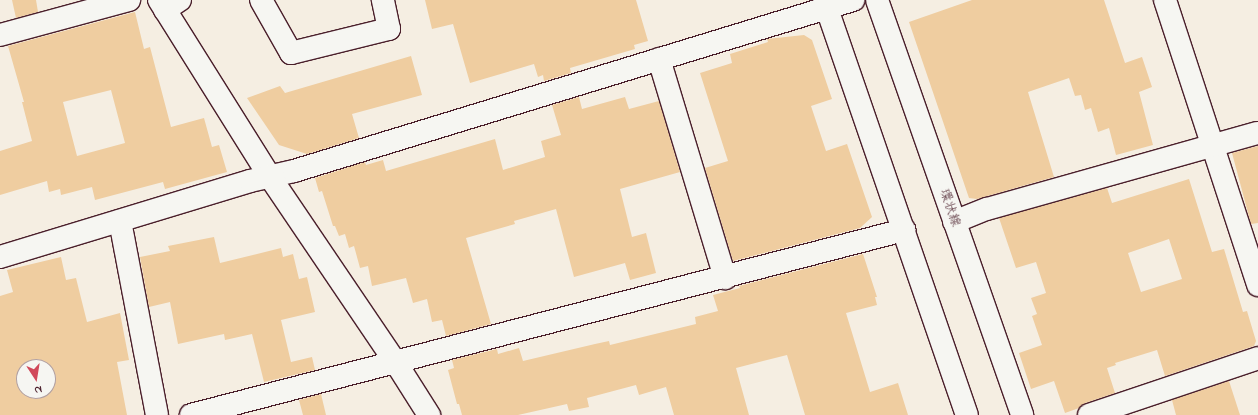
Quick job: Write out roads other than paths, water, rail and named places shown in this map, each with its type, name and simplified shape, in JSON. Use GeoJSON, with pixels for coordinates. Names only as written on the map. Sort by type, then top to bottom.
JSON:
{"type":"FeatureCollection","features":[{"type":"Feature","properties":{"kind":"street"},"geometry":{"type":"LineString","coordinates":[[0,35],[129,0]]}},
{"type":"Feature","properties":{"kind":"street"},"geometry":{"type":"LineString","coordinates":[[261,0],[291,53],[389,29],[383,0]]}},
{"type":"Feature","properties":{"kind":"street"},"geometry":{"type":"LineString","coordinates":[[0,257],[250,181],[270,178],[659,59],[826,4],[853,0]]}},
{"type":"Feature","properties":{"kind":"street","name":"環状線"},"geometry":{"type":"LineString","coordinates":[[877,0],[1022,415]]}},
{"type":"Feature","properties":{"kind":"street"},"geometry":{"type":"LineString","coordinates":[[1164,0],[1258,285]]}},
{"type":"Feature","properties":{"kind":"street"},"geometry":{"type":"LineString","coordinates":[[168,3],[270,178],[396,363],[429,415]]}},
{"type":"Feature","properties":{"kind":"street"},"geometry":{"type":"LineString","coordinates":[[826,4],[967,415]]}},
{"type":"Feature","properties":{"kind":"street"},"geometry":{"type":"LineString","coordinates":[[659,59],[725,278]]}},
{"type":"Feature","properties":{"kind":"street"},"geometry":{"type":"LineString","coordinates":[[954,222],[987,209],[1258,133]]}},
{"type":"Feature","properties":{"kind":"street"},"geometry":{"type":"LineString","coordinates":[[120,221],[157,415]]}},
{"type":"Feature","properties":{"kind":"street"},"geometry":{"type":"LineString","coordinates":[[191,415],[725,278],[904,230]]}},
{"type":"Feature","properties":{"kind":"street"},"geometry":{"type":"LineString","coordinates":[[1089,415],[1258,358]]}}]}
